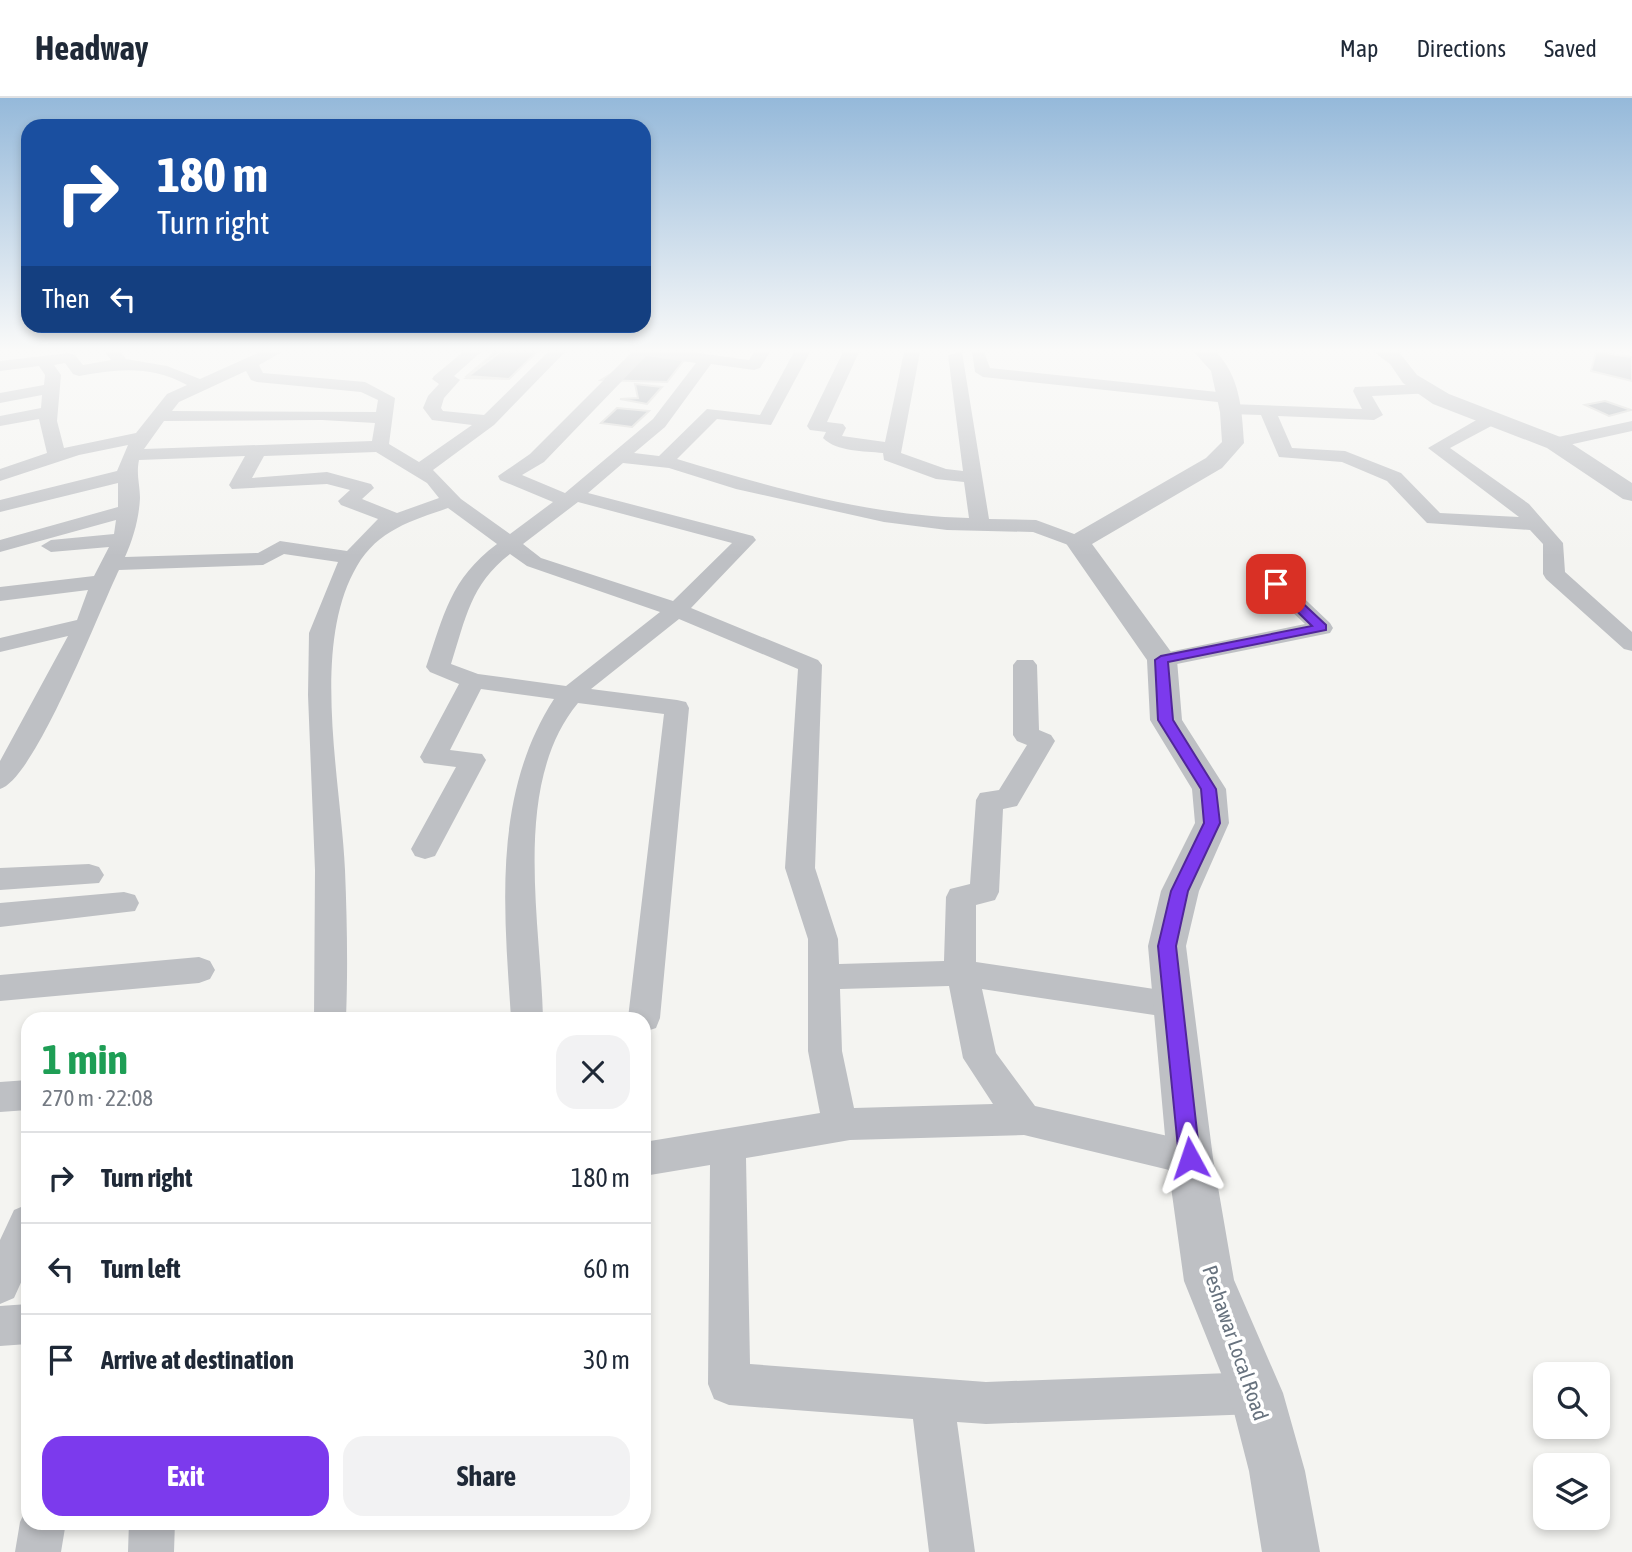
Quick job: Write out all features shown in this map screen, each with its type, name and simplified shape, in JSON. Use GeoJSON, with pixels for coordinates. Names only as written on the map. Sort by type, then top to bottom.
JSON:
{"type":"FeatureCollection","features":[{"type":"Feature","properties":{"kind":"street"},"geometry":{"type":"LineString","coordinates":[[48,420],[57,456]]}},
{"type":"Feature","properties":{"kind":"street"},"geometry":{"type":"LineString","coordinates":[[0,780],[18,756],[85,625],[123,540],[133,455],[157,420]]}},
{"type":"Feature","properties":{"kind":"street"},"geometry":{"type":"LineString","coordinates":[[380,446],[385,420]]}},
{"type":"Feature","properties":{"kind":"street"},"geometry":{"type":"LineString","coordinates":[[477,420],[488,421]]}},
{"type":"Feature","properties":{"kind":"street"},"geometry":{"type":"LineString","coordinates":[[527,1012],[520,906],[526,798],[544,738],[565,701],[676,610],[746,540],[570,498],[506,477],[537,458],[574,420]]}},
{"type":"Feature","properties":{"kind":"street"},"geometry":{"type":"LineString","coordinates":[[645,1012],[677,708],[474,681],[438,667],[465,588],[485,562],[570,498],[661,420]]}},
{"type":"Feature","properties":{"kind":"street"},"geometry":{"type":"LineString","coordinates":[[663,462],[706,420]]}},
{"type":"Feature","properties":{"kind":"street"},"geometry":{"type":"LineString","coordinates":[[819,420],[816,426],[837,428],[832,438],[848,444],[893,448]]}},
{"type":"Feature","properties":{"kind":"street"},"geometry":{"type":"LineString","coordinates":[[899,420],[891,456],[943,475],[973,477]]}},
{"type":"Feature","properties":{"kind":"street"},"geometry":{"type":"LineString","coordinates":[[959,420],[973,477],[980,525]]}},
{"type":"Feature","properties":{"kind":"street"},"geometry":{"type":"LineString","coordinates":[[1078,542],[1214,463],[1233,443],[1238,420]]}},
{"type":"Feature","properties":{"kind":"street"},"geometry":{"type":"LineString","coordinates":[[1254,420],[1285,453],[1345,457],[1394,477],[1434,519],[1536,524]]}},
{"type":"Feature","properties":{"kind":"street"},"geometry":{"type":"LineString","coordinates":[[1489,420],[1437,448],[1522,508],[1553,543],[1554,574],[1632,643]]}},
{"type":"Feature","properties":{"kind":"street"},"geometry":{"type":"LineString","coordinates":[[1493,420],[1555,443],[1632,494]]}},
{"type":"Feature","properties":{"kind":"street"},"geometry":{"type":"LineString","coordinates":[[419,471],[488,421]]}},
{"type":"Feature","properties":{"kind":"street"},"geometry":{"type":"LineString","coordinates":[[1555,443],[1632,426]]}},
{"type":"Feature","properties":{"kind":"street"},"geometry":{"type":"LineString","coordinates":[[0,475],[57,456],[380,446],[434,480],[451,499],[508,545],[534,562],[638,594],[810,665],[800,869],[823,939],[825,1051],[840,1125]]}},
{"type":"Feature","properties":{"kind":"street"},"geometry":{"type":"LineString","coordinates":[[257,451],[239,485],[327,478],[365,488],[348,500],[396,519]]}},
{"type":"Feature","properties":{"kind":"street"},"geometry":{"type":"LineString","coordinates":[[0,506],[133,455]]}},
{"type":"Feature","properties":{"kind":"street"},"geometry":{"type":"LineString","coordinates":[[620,457],[663,462],[743,485],[884,516],[947,524],[1036,526],[1078,542],[1088,560],[1161,660],[1322,628],[1261,570]]}},
{"type":"Feature","properties":{"kind":"street"},"geometry":{"type":"LineString","coordinates":[[330,1012],[330,870],[320,695],[321,633],[347,564],[384,524],[451,499]]}},
{"type":"Feature","properties":{"kind":"street"},"geometry":{"type":"LineString","coordinates":[[0,546],[128,511]]}},
{"type":"Feature","properties":{"kind":"street"},"geometry":{"type":"LineString","coordinates":[[0,556],[57,545],[123,540]]}},
{"type":"Feature","properties":{"kind":"street"},"geometry":{"type":"LineString","coordinates":[[0,594],[107,573],[263,559],[280,547],[352,558]]}},
{"type":"Feature","properties":{"kind":"street"},"geometry":{"type":"LineString","coordinates":[[0,645],[85,625]]}},
{"type":"Feature","properties":{"kind":"street","name":"Peshawar Local Road"},"geometry":{"type":"LineString","coordinates":[[1161,660],[1166,720],[1209,789],[1212,823],[1180,891],[1167,946],[1190,1158],[1209,1281],[1256,1393],[1277,1471],[1292,1552]]}},
{"type":"Feature","properties":{"kind":"street"},"geometry":{"type":"LineString","coordinates":[[1024,1119],[980,1058],[962,974],[961,897],[984,892],[990,800],[1007,799],[1042,741],[1026,735],[1025,665]]}},
{"type":"Feature","properties":{"kind":"street"},"geometry":{"type":"LineString","coordinates":[[425,849],[473,760],[433,757],[474,681]]}},
{"type":"Feature","properties":{"kind":"street"},"geometry":{"type":"LineString","coordinates":[[0,879],[89,875]]}},
{"type":"Feature","properties":{"kind":"street"},"geometry":{"type":"LineString","coordinates":[[0,915],[124,903]]}},
{"type":"Feature","properties":{"kind":"street"},"geometry":{"type":"LineString","coordinates":[[0,988],[200,970]]}},
{"type":"Feature","properties":{"kind":"street"},"geometry":{"type":"LineString","coordinates":[[824,977],[962,974],[1174,1004]]}},
{"type":"Feature","properties":{"kind":"street"},"geometry":{"type":"LineString","coordinates":[[0,1097],[21,1096]]}},
{"type":"Feature","properties":{"kind":"street"},"geometry":{"type":"LineString","coordinates":[[651,1158],[840,1125],[1024,1119],[1190,1158]]}},
{"type":"Feature","properties":{"kind":"street"},"geometry":{"type":"LineString","coordinates":[[728,1144],[729,1384],[986,1403],[1256,1393]]}},
{"type":"Feature","properties":{"kind":"street"},"geometry":{"type":"LineString","coordinates":[[0,1284],[21,1238]]}},
{"type":"Feature","properties":{"kind":"street"},"geometry":{"type":"LineString","coordinates":[[0,1326],[21,1324]]}},
{"type":"Feature","properties":{"kind":"street"},"geometry":{"type":"LineString","coordinates":[[932,1399],[952,1552]]}},
{"type":"Feature","properties":{"kind":"street"},"geometry":{"type":"LineString","coordinates":[[38,1552],[42,1530]]}},
{"type":"Feature","properties":{"kind":"street"},"geometry":{"type":"LineString","coordinates":[[151,1552],[152,1530]]}},
{"type":"Feature","properties":{"kind":"building"},"geometry":{"type":"Polygon","coordinates":[[[604,420],[640,420],[632,427],[601,423],[604,420]]]}},
{"type":"Feature","properties":{"kind":"route"},"geometry":{"type":"LineString","coordinates":[[1190,1158],[1167,946],[1180,891],[1212,823],[1209,789],[1166,720],[1161,660],[1322,628],[1276,584]]}}]}
